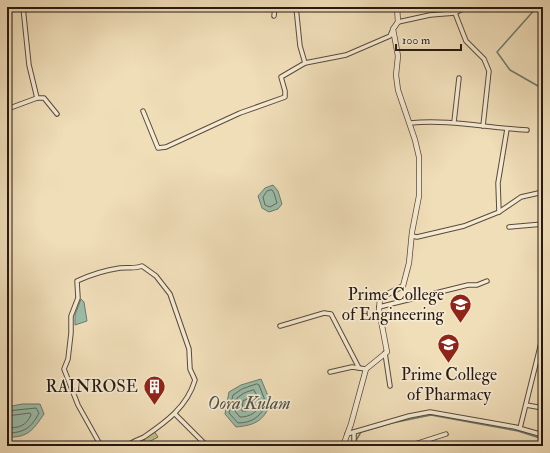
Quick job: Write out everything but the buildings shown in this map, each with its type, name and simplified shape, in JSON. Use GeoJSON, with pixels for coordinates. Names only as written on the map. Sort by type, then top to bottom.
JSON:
{"type":"FeatureCollection","features":[{"type":"Feature","properties":{"kind":"street"},"geometry":{"type":"LineString","coordinates":[[23,7],[29,65],[37,98]]}},
{"type":"Feature","properties":{"kind":"street"},"geometry":{"type":"LineString","coordinates":[[274,16],[275,7]]}},
{"type":"Feature","properties":{"kind":"street"},"geometry":{"type":"LineString","coordinates":[[296,7],[300,46],[305,63]]}},
{"type":"Feature","properties":{"kind":"street"},"geometry":{"type":"LineString","coordinates":[[143,111],[155,144],[158,148],[166,147],[240,113],[285,97],[281,77],[305,63],[346,55],[390,36],[393,28],[398,22],[397,7]]}},
{"type":"Feature","properties":{"kind":"street"},"geometry":{"type":"LineString","coordinates":[[398,22],[398,24],[430,15],[455,13],[466,7]]}},
{"type":"Feature","properties":{"kind":"street"},"geometry":{"type":"LineString","coordinates":[[455,13],[466,41],[484,59],[488,67],[483,126]]}},
{"type":"Feature","properties":{"kind":"street"},"geometry":{"type":"LineString","coordinates":[[390,386],[385,353],[387,352],[379,307],[380,298],[403,286],[409,263],[419,196],[419,157],[410,123],[398,90],[396,75],[398,56],[393,28]]}},
{"type":"Feature","properties":{"kind":"street"},"geometry":{"type":"LineString","coordinates":[[454,122],[459,78]]}},
{"type":"Feature","properties":{"kind":"street"},"geometry":{"type":"LineString","coordinates":[[7,102],[10,108],[37,98],[47,100],[57,114]]}},
{"type":"Feature","properties":{"kind":"street"},"geometry":{"type":"LineString","coordinates":[[410,123],[430,121],[454,122],[527,130]]}},
{"type":"Feature","properties":{"kind":"street"},"geometry":{"type":"LineString","coordinates":[[499,212],[498,183],[507,129]]}},
{"type":"Feature","properties":{"kind":"street"},"geometry":{"type":"LineString","coordinates":[[412,236],[417,237],[464,226],[499,212],[521,197],[543,192]]}},
{"type":"Feature","properties":{"kind":"street"},"geometry":{"type":"LineString","coordinates":[[509,227],[543,224]]}},
{"type":"Feature","properties":{"kind":"street"},"geometry":{"type":"LineString","coordinates":[[101,446],[78,405],[64,369],[73,322],[71,316],[78,298],[77,281],[93,274],[121,268],[134,269],[142,266],[156,276],[170,294],[189,348],[190,369],[195,380],[191,394],[175,414],[157,429],[128,446]]}},
{"type":"Feature","properties":{"kind":"street"},"geometry":{"type":"LineString","coordinates":[[379,307],[468,285],[477,285],[487,281]]}},
{"type":"Feature","properties":{"kind":"street"},"geometry":{"type":"LineString","coordinates":[[280,326],[324,313],[331,314],[359,368]]}},
{"type":"Feature","properties":{"kind":"street"},"geometry":{"type":"LineString","coordinates":[[520,428],[541,352],[543,335]]}},
{"type":"Feature","properties":{"kind":"street"},"geometry":{"type":"LineString","coordinates":[[343,446],[351,424],[366,369],[385,353]]}},
{"type":"Feature","properties":{"kind":"street"},"geometry":{"type":"LineString","coordinates":[[330,372],[359,368],[366,369]]}},
{"type":"Feature","properties":{"kind":"street"},"geometry":{"type":"LineString","coordinates":[[526,405],[543,408]]}},
{"type":"Feature","properties":{"kind":"street"},"geometry":{"type":"LineString","coordinates":[[346,435],[409,416],[430,412],[468,417],[520,428],[543,435]]}},
{"type":"Feature","properties":{"kind":"street"},"geometry":{"type":"LineString","coordinates":[[175,414],[207,446]]}},
{"type":"Feature","properties":{"kind":"street"},"geometry":{"type":"LineString","coordinates":[[354,432],[354,446]]}},
{"type":"Feature","properties":{"kind":"street"},"geometry":{"type":"LineString","coordinates":[[409,446],[446,434]]}},
{"type":"Feature","properties":{"kind":"shaded area"},"geometry":{"type":"Polygon","coordinates":[[[154,431],[158,437],[147,443],[144,442],[144,438],[154,431]]]}},
{"type":"Feature","properties":{"kind":"water"},"geometry":{"type":"Polygon","coordinates":[[[273,185],[278,191],[282,204],[278,209],[269,212],[262,208],[258,196],[265,188],[273,185]]]}},
{"type":"Feature","properties":{"kind":"water"},"geometry":{"type":"Polygon","coordinates":[[[81,299],[84,302],[87,321],[75,325],[75,315],[81,299]]]}},
{"type":"Feature","properties":{"kind":"water","name":"Oora Kulam"},"geometry":{"type":"Polygon","coordinates":[[[261,379],[271,403],[268,409],[258,421],[249,425],[236,427],[225,414],[229,392],[241,385],[261,379]]]}},
{"type":"Feature","properties":{"kind":"water"},"geometry":{"type":"Polygon","coordinates":[[[22,404],[40,404],[44,414],[29,432],[20,436],[7,437],[7,407],[22,404]]]}},
{"type":"Feature","properties":{"kind":"waterway"},"geometry":{"type":"LineString","coordinates":[[537,7],[497,52],[510,70],[538,86],[543,87]]}},
{"type":"Feature","properties":{"kind":"waterway"},"geometry":{"type":"LineString","coordinates":[[355,442],[361,432],[392,423],[431,415],[518,431],[543,439]]}},
{"type":"Feature","properties":{"kind":"place","name":"Prime College of Engineering"},"geometry":{"type":"Point","coordinates":[460,324]}},
{"type":"Feature","properties":{"kind":"place","name":"Prime College of Pharmacy"},"geometry":{"type":"Point","coordinates":[449,364]}},
{"type":"Feature","properties":{"kind":"place","name":"RAINROSE"},"geometry":{"type":"Point","coordinates":[154,406]}}]}
